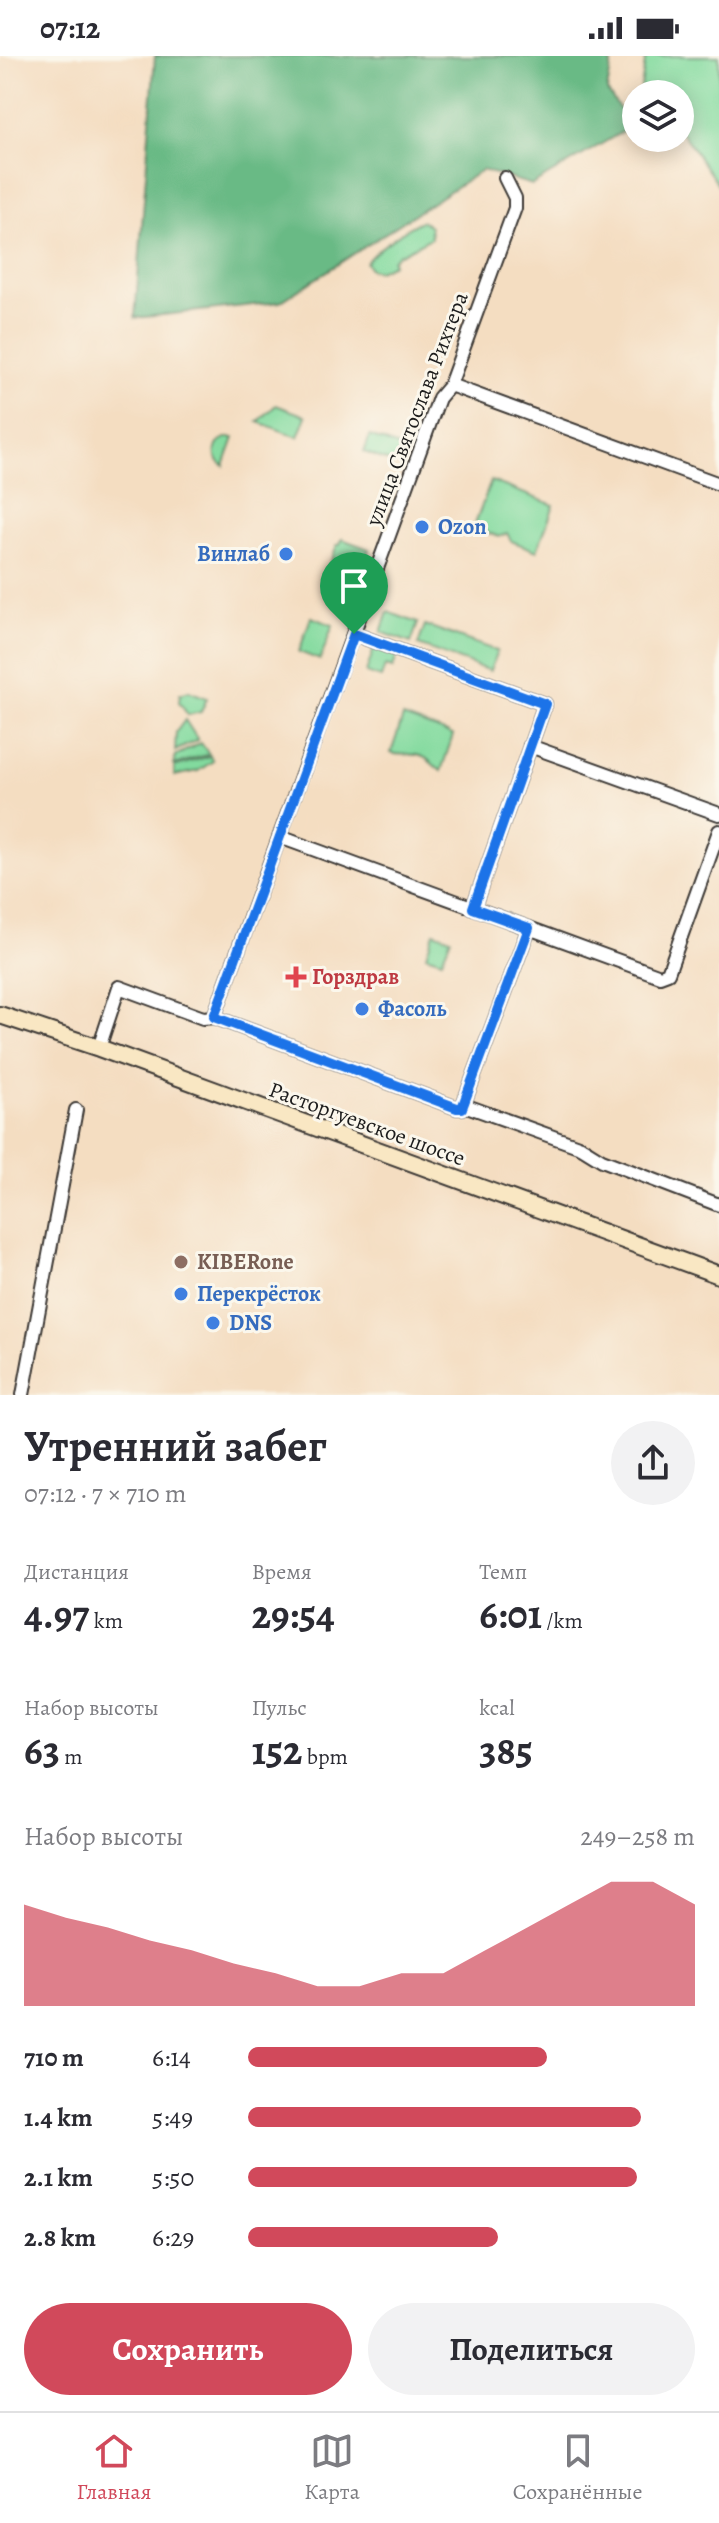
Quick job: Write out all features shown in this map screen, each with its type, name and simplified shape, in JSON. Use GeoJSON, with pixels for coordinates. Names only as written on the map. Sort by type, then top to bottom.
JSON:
{"type":"FeatureCollection","features":[{"type":"Feature","properties":{"kind":"main road","name":"Расторгуевское шоссе"},"geometry":{"type":"LineString","coordinates":[[0,1015],[99,1048],[719,1275]]}},
{"type":"Feature","properties":{"kind":"street","name":"улица Святослава Рихтера"},"geometry":{"type":"LineString","coordinates":[[214,1017],[440,395],[450,385],[515,208],[515,198],[505,178]]}},
{"type":"Feature","properties":{"kind":"street"},"geometry":{"type":"LineString","coordinates":[[450,385],[719,484]]}},
{"type":"Feature","properties":{"kind":"street"},"geometry":{"type":"LineString","coordinates":[[354,634],[545,704],[473,908]]}},
{"type":"Feature","properties":{"kind":"street"},"geometry":{"type":"LineString","coordinates":[[530,746],[719,814]]}},
{"type":"Feature","properties":{"kind":"street"},"geometry":{"type":"LineString","coordinates":[[280,837],[665,976],[719,831]]}},
{"type":"Feature","properties":{"kind":"street"},"geometry":{"type":"LineString","coordinates":[[464,1105],[529,928]]}},
{"type":"Feature","properties":{"kind":"street"},"geometry":{"type":"LineString","coordinates":[[99,1048],[119,987],[203,1018],[214,1017],[457,1108],[464,1105],[581,1147],[602,1160],[719,1205]]}},
{"type":"Feature","properties":{"kind":"street"},"geometry":{"type":"LineString","coordinates":[[23,1395],[76,1110]]}},
{"type":"Feature","properties":{"kind":"green space"},"geometry":{"type":"Polygon","coordinates":[[[155,56],[613,56],[607,91],[622,112],[622,132],[532,185],[482,170],[280,302],[135,318],[155,56]]]}},
{"type":"Feature","properties":{"kind":"green space"},"geometry":{"type":"Polygon","coordinates":[[[646,56],[719,56],[719,186],[694,150],[694,80],[642,80],[646,56]]]}},
{"type":"Feature","properties":{"kind":"green space"},"geometry":{"type":"Polygon","coordinates":[[[422,221],[430,226],[431,238],[396,256],[393,264],[378,271],[370,269],[366,263],[375,253],[422,221]]]}},
{"type":"Feature","properties":{"kind":"green space"},"geometry":{"type":"Polygon","coordinates":[[[276,405],[306,416],[298,437],[258,422],[276,405]]]}},
{"type":"Feature","properties":{"kind":"green space"},"geometry":{"type":"Polygon","coordinates":[[[370,436],[401,448],[395,464],[364,452],[370,436]]]}},
{"type":"Feature","properties":{"kind":"green space"},"geometry":{"type":"Polygon","coordinates":[[[225,438],[234,438],[224,466],[217,459],[216,452],[218,444],[225,438]]]}},
{"type":"Feature","properties":{"kind":"green space"},"geometry":{"type":"Polygon","coordinates":[[[491,481],[554,505],[537,551],[511,541],[507,533],[499,537],[474,527],[491,481]]]}},
{"type":"Feature","properties":{"kind":"green space"},"geometry":{"type":"Polygon","coordinates":[[[342,539],[369,549],[352,596],[322,586],[342,539]]]}},
{"type":"Feature","properties":{"kind":"green space"},"geometry":{"type":"Polygon","coordinates":[[[388,612],[418,623],[411,643],[381,632],[388,612]]]}},
{"type":"Feature","properties":{"kind":"green space"},"geometry":{"type":"Polygon","coordinates":[[[311,617],[333,625],[320,660],[299,652],[311,617]]]}},
{"type":"Feature","properties":{"kind":"green space"},"geometry":{"type":"Polygon","coordinates":[[[425,625],[497,651],[490,671],[418,645],[425,625]]]}},
{"type":"Feature","properties":{"kind":"green space"},"geometry":{"type":"Polygon","coordinates":[[[374,648],[397,656],[393,668],[385,666],[381,678],[366,673],[374,648]]]}},
{"type":"Feature","properties":{"kind":"green space"},"geometry":{"type":"Polygon","coordinates":[[[189,691],[207,698],[201,712],[188,715],[179,702],[180,694],[189,691]]]}},
{"type":"Feature","properties":{"kind":"green space"},"geometry":{"type":"Polygon","coordinates":[[[403,717],[453,735],[441,771],[421,756],[391,753],[403,717]]]}},
{"type":"Feature","properties":{"kind":"green space"},"geometry":{"type":"Polygon","coordinates":[[[185,720],[198,740],[175,751],[176,732],[185,720]]]}},
{"type":"Feature","properties":{"kind":"green space"},"geometry":{"type":"Polygon","coordinates":[[[201,743],[209,754],[174,765],[175,756],[201,743]]]}},
{"type":"Feature","properties":{"kind":"green space"},"geometry":{"type":"Polygon","coordinates":[[[210,756],[213,761],[198,771],[174,776],[174,767],[210,756]]]}},
{"type":"Feature","properties":{"kind":"green space"},"geometry":{"type":"Polygon","coordinates":[[[434,932],[451,938],[442,960],[426,955],[434,932]]]}},
{"type":"Feature","properties":{"kind":"place","name":"Ozon"},"geometry":{"type":"Point","coordinates":[422,527]}},
{"type":"Feature","properties":{"kind":"place","name":"Винлаб"},"geometry":{"type":"Point","coordinates":[286,554]}},
{"type":"Feature","properties":{"kind":"place","name":"Горздрав"},"geometry":{"type":"Point","coordinates":[296,977]}},
{"type":"Feature","properties":{"kind":"place","name":"Фасоль"},"geometry":{"type":"Point","coordinates":[362,1009]}},
{"type":"Feature","properties":{"kind":"place","name":"KIBERone"},"geometry":{"type":"Point","coordinates":[181,1262]}},
{"type":"Feature","properties":{"kind":"place","name":"Перекрёсток"},"geometry":{"type":"Point","coordinates":[181,1294]}},
{"type":"Feature","properties":{"kind":"place","name":"DNS"},"geometry":{"type":"Point","coordinates":[213,1323]}},
{"type":"Feature","properties":{"kind":"route"},"geometry":{"type":"LineString","coordinates":[[354,634],[545,704],[473,908],[529,928],[462,1108],[214,1017],[354,634]]}}]}
